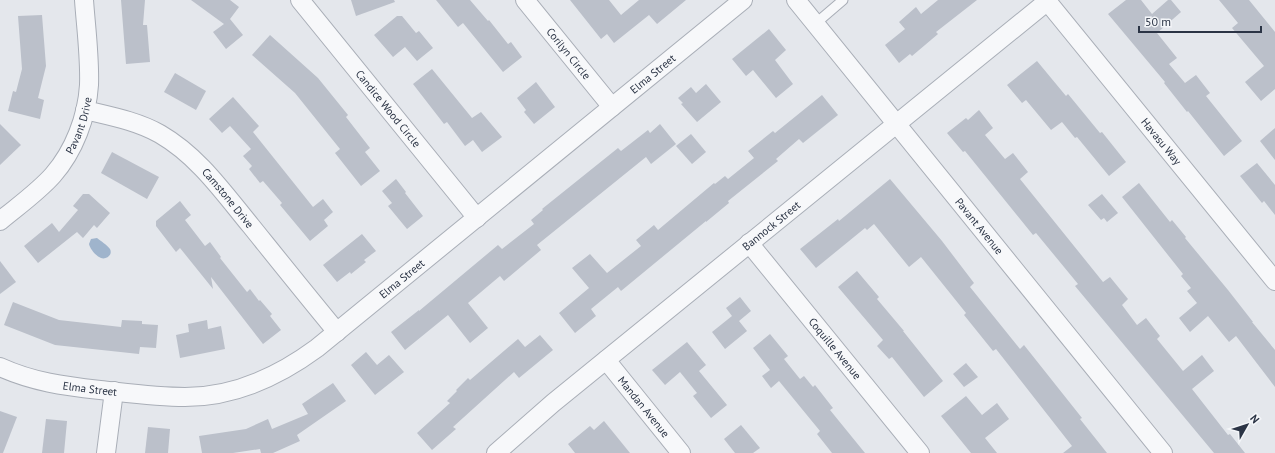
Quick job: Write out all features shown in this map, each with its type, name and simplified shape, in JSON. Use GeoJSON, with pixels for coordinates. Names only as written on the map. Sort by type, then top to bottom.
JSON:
{"type":"FeatureCollection","features":[{"type":"Feature","properties":{"kind":"street","name":"Pavant Drive"},"geometry":{"type":"LineString","coordinates":[[0,221],[43,185],[62,163],[76,137],[85,110],[89,85],[84,0]]}},
{"type":"Feature","properties":{"kind":"street","name":"Candice Wood Circle"},"geometry":{"type":"LineString","coordinates":[[300,0],[477,218]]}},
{"type":"Feature","properties":{"kind":"street","name":"Corilyn Circle"},"geometry":{"type":"LineString","coordinates":[[525,0],[612,107]]}},
{"type":"Feature","properties":{"kind":"street","name":"Elma Street"},"geometry":{"type":"LineString","coordinates":[[0,367],[27,378],[53,384],[186,397],[212,395],[235,390],[267,378],[293,364],[317,348],[743,0]]}},
{"type":"Feature","properties":{"kind":"street","name":"Pavant Avenue"},"geometry":{"type":"LineString","coordinates":[[796,0],[1163,453]]}},
{"type":"Feature","properties":{"kind":"street","name":"Bannock Street"},"geometry":{"type":"LineString","coordinates":[[496,453],[553,403],[1048,1]]}},
{"type":"Feature","properties":{"kind":"street","name":"Havasu Way"},"geometry":{"type":"LineString","coordinates":[[1048,1],[1275,281]]}},
{"type":"Feature","properties":{"kind":"street","name":"Camstone Drive"},"geometry":{"type":"LineString","coordinates":[[85,110],[143,126],[159,133],[187,152],[212,178],[337,332]]}},
{"type":"Feature","properties":{"kind":"street","name":"Coquille Avenue"},"geometry":{"type":"LineString","coordinates":[[750,243],[920,453]]}},
{"type":"Feature","properties":{"kind":"street","name":"Mandan Avenue"},"geometry":{"type":"LineString","coordinates":[[606,360],[681,453]]}},
{"type":"Feature","properties":{"kind":"street"},"geometry":{"type":"LineString","coordinates":[[106,453],[114,391]]}},
{"type":"Feature","properties":{"kind":"lane"},"geometry":{"type":"LineString","coordinates":[[815,24],[843,0]]}},
{"type":"Feature","properties":{"kind":"water"},"geometry":{"type":"Polygon","coordinates":[[[97,238],[111,251],[107,258],[99,257],[95,254],[89,244],[91,239],[97,238]]]}},
{"type":"Feature","properties":{"kind":"building"},"geometry":{"type":"Polygon","coordinates":[[[121,0],[145,0],[143,25],[147,25],[150,62],[126,64],[121,0]]]}},
{"type":"Feature","properties":{"kind":"building"},"geometry":{"type":"Polygon","coordinates":[[[191,0],[230,0],[239,7],[230,19],[243,35],[226,49],[213,32],[224,24],[191,0]]]}},
{"type":"Feature","properties":{"kind":"building"},"geometry":{"type":"Polygon","coordinates":[[[351,0],[394,0],[395,2],[356,16],[351,0]]]}},
{"type":"Feature","properties":{"kind":"building"},"geometry":{"type":"Polygon","coordinates":[[[436,0],[470,0],[488,21],[489,20],[508,44],[511,42],[522,57],[503,72],[463,23],[458,27],[436,0]]]}},
{"type":"Feature","properties":{"kind":"building"},"geometry":{"type":"Polygon","coordinates":[[[570,0],[609,0],[621,15],[639,0],[686,0],[657,24],[649,15],[614,43],[607,34],[601,39],[570,0]]]}},
{"type":"Feature","properties":{"kind":"building"},"geometry":{"type":"Polygon","coordinates":[[[938,0],[977,0],[936,32],[938,34],[912,56],[910,54],[899,63],[885,45],[905,29],[899,22],[916,7],[921,14],[938,0]]]}},
{"type":"Feature","properties":{"kind":"building"},"geometry":{"type":"Polygon","coordinates":[[[1126,0],[1141,0],[1152,14],[1168,0],[1171,0],[1181,12],[1157,33],[1177,58],[1169,64],[1185,83],[1196,75],[1210,93],[1206,96],[1242,141],[1224,156],[1108,14],[1126,0]]]}},
{"type":"Feature","properties":{"kind":"building"},"geometry":{"type":"Polygon","coordinates":[[[1219,0],[1249,0],[1275,32],[1275,89],[1261,101],[1245,82],[1264,66],[1232,28],[1238,23],[1219,0]]]}},
{"type":"Feature","properties":{"kind":"building"},"geometry":{"type":"Polygon","coordinates":[[[42,15],[46,66],[38,98],[44,100],[40,119],[8,111],[13,91],[16,92],[22,69],[18,16],[42,15]]]}},
{"type":"Feature","properties":{"kind":"building"},"geometry":{"type":"Polygon","coordinates":[[[397,16],[402,16],[416,33],[419,31],[433,48],[417,61],[405,47],[393,57],[374,35],[397,16]]]}},
{"type":"Feature","properties":{"kind":"building"},"geometry":{"type":"Polygon","coordinates":[[[769,29],[786,50],[775,60],[793,84],[776,98],[753,70],[746,76],[732,59],[769,29]]]}},
{"type":"Feature","properties":{"kind":"building"},"geometry":{"type":"Polygon","coordinates":[[[270,35],[318,78],[348,115],[346,117],[370,148],[365,152],[380,171],[361,186],[335,153],[340,149],[295,93],[252,55],[270,35]]]}},
{"type":"Feature","properties":{"kind":"building"},"geometry":{"type":"Polygon","coordinates":[[[1037,61],[1066,96],[1068,94],[1100,133],[1102,132],[1126,162],[1109,176],[1077,137],[1075,138],[1062,122],[1051,130],[1026,100],[1022,103],[1007,85],[1037,61]]]}},
{"type":"Feature","properties":{"kind":"building"},"geometry":{"type":"Polygon","coordinates":[[[432,69],[472,118],[481,112],[502,137],[482,152],[473,140],[465,146],[447,122],[444,124],[413,84],[432,69]]]}},
{"type":"Feature","properties":{"kind":"building"},"geometry":{"type":"Polygon","coordinates":[[[175,73],[206,91],[196,110],[164,92],[175,73]]]}},
{"type":"Feature","properties":{"kind":"building"},"geometry":{"type":"Polygon","coordinates":[[[536,82],[555,107],[534,124],[524,112],[526,110],[517,98],[536,82]]]}},
{"type":"Feature","properties":{"kind":"building"},"geometry":{"type":"Polygon","coordinates":[[[706,84],[721,102],[697,122],[681,104],[683,103],[678,98],[691,87],[696,93],[706,84]]]}},
{"type":"Feature","properties":{"kind":"building"},"geometry":{"type":"Polygon","coordinates":[[[822,95],[838,115],[803,143],[799,139],[776,159],[778,161],[728,201],[729,203],[706,222],[621,291],[618,287],[591,309],[596,316],[575,333],[559,313],[589,288],[572,268],[590,254],[607,273],[641,246],[636,240],[654,225],[658,230],[714,183],[715,184],[725,176],[728,179],[754,158],[748,151],[773,131],[775,133],[822,95]]]}},
{"type":"Feature","properties":{"kind":"building"},"geometry":{"type":"Polygon","coordinates":[[[233,97],[259,126],[253,132],[313,207],[323,199],[333,212],[324,220],[328,226],[310,241],[280,205],[282,203],[263,181],[260,183],[249,169],[252,166],[243,156],[251,149],[230,126],[222,133],[209,119],[233,97]]]}},
{"type":"Feature","properties":{"kind":"building"},"geometry":{"type":"Polygon","coordinates":[[[979,110],[993,128],[985,135],[1005,159],[1013,153],[1028,172],[1020,179],[1103,282],[1110,277],[1128,299],[1122,305],[1137,325],[1146,318],[1160,336],[1157,339],[1183,371],[1202,355],[1214,371],[1192,389],[1228,435],[1230,434],[1245,453],[1214,453],[1075,286],[1078,284],[1036,233],[1033,235],[965,151],[963,152],[947,133],[966,118],[968,120],[979,110]]]}},
{"type":"Feature","properties":{"kind":"building"},"geometry":{"type":"Polygon","coordinates":[[[0,124],[21,145],[0,165],[0,124]]]}},
{"type":"Feature","properties":{"kind":"building"},"geometry":{"type":"Polygon","coordinates":[[[660,124],[676,144],[651,164],[646,157],[537,245],[541,250],[504,281],[500,276],[468,303],[488,328],[470,343],[448,315],[405,350],[391,332],[419,311],[498,245],[502,249],[534,224],[531,220],[543,210],[542,209],[618,148],[621,151],[648,130],[650,133],[660,124]]]}},
{"type":"Feature","properties":{"kind":"building"},"geometry":{"type":"Polygon","coordinates":[[[1275,128],[1275,160],[1260,141],[1275,128]]]}},
{"type":"Feature","properties":{"kind":"building"},"geometry":{"type":"Polygon","coordinates":[[[691,134],[706,152],[692,164],[676,146],[691,134]]]}},
{"type":"Feature","properties":{"kind":"building"},"geometry":{"type":"Polygon","coordinates":[[[112,152],[159,177],[147,199],[101,173],[112,152]]]}},
{"type":"Feature","properties":{"kind":"building"},"geometry":{"type":"Polygon","coordinates":[[[1257,163],[1275,185],[1275,215],[1264,201],[1262,203],[1240,176],[1257,163]]]}},
{"type":"Feature","properties":{"kind":"building"},"geometry":{"type":"Polygon","coordinates":[[[396,179],[423,216],[407,229],[388,206],[392,203],[382,191],[396,179]]]}},
{"type":"Feature","properties":{"kind":"building"},"geometry":{"type":"Polygon","coordinates":[[[890,179],[942,241],[974,283],[970,287],[1020,349],[1024,345],[1082,418],[1080,419],[1107,453],[1063,453],[1072,446],[996,349],[993,351],[964,315],[966,313],[921,257],[909,267],[874,224],[867,230],[865,228],[816,268],[800,249],[838,219],[839,221],[890,179]]]}},
{"type":"Feature","properties":{"kind":"building"},"geometry":{"type":"Polygon","coordinates":[[[1139,183],[1170,222],[1172,220],[1186,237],[1185,238],[1275,350],[1275,387],[1236,336],[1229,342],[1208,316],[1190,332],[1179,318],[1197,303],[1187,291],[1191,288],[1181,276],[1183,274],[1122,197],[1139,183]]]}},
{"type":"Feature","properties":{"kind":"building"},"geometry":{"type":"Polygon","coordinates":[[[83,194],[89,194],[110,213],[97,228],[94,225],[83,238],[77,232],[38,263],[24,246],[52,223],[59,232],[78,210],[73,206],[83,194]]]}},
{"type":"Feature","properties":{"kind":"building"},"geometry":{"type":"Polygon","coordinates":[[[1102,194],[1118,213],[1107,222],[1104,218],[1101,220],[1088,205],[1102,194]]]}},
{"type":"Feature","properties":{"kind":"building"},"geometry":{"type":"Polygon","coordinates":[[[180,201],[191,215],[185,220],[205,246],[210,242],[221,257],[220,258],[247,292],[250,289],[272,314],[270,316],[281,330],[263,344],[211,277],[213,289],[180,248],[176,252],[156,226],[156,221],[180,201]]]}},
{"type":"Feature","properties":{"kind":"building"},"geometry":{"type":"Polygon","coordinates":[[[362,234],[376,251],[364,260],[366,262],[351,274],[350,272],[337,282],[323,265],[362,234]]]}},
{"type":"Feature","properties":{"kind":"building"},"geometry":{"type":"Polygon","coordinates":[[[0,261],[16,282],[0,294],[0,261]]]}},
{"type":"Feature","properties":{"kind":"building"},"geometry":{"type":"Polygon","coordinates":[[[857,271],[879,297],[877,299],[943,381],[924,397],[892,357],[889,359],[877,346],[883,340],[838,287],[857,271]]]}},
{"type":"Feature","properties":{"kind":"building"},"geometry":{"type":"Polygon","coordinates":[[[740,297],[751,311],[739,321],[747,331],[725,349],[712,332],[732,316],[726,308],[740,297]]]}},
{"type":"Feature","properties":{"kind":"building"},"geometry":{"type":"Polygon","coordinates":[[[13,302],[59,320],[121,327],[122,320],[142,321],[142,324],[158,325],[156,348],[140,347],[139,354],[55,345],[4,325],[13,302]]]}},
{"type":"Feature","properties":{"kind":"building"},"geometry":{"type":"Polygon","coordinates":[[[207,320],[208,329],[221,326],[225,349],[180,358],[176,335],[189,332],[188,324],[207,320]]]}},
{"type":"Feature","properties":{"kind":"building"},"geometry":{"type":"Polygon","coordinates":[[[770,334],[788,356],[784,359],[800,379],[804,376],[813,387],[815,385],[833,408],[830,410],[865,453],[832,453],[817,434],[820,431],[779,381],[771,388],[762,376],[770,370],[753,348],[770,334]]]}},
{"type":"Feature","properties":{"kind":"building"},"geometry":{"type":"Polygon","coordinates":[[[540,335],[553,350],[519,378],[514,372],[453,427],[456,429],[432,450],[417,433],[450,403],[447,401],[457,391],[456,390],[468,378],[470,380],[518,339],[525,347],[540,335]]]}},
{"type":"Feature","properties":{"kind":"building"},"geometry":{"type":"Polygon","coordinates":[[[687,342],[706,365],[699,371],[727,405],[711,418],[693,396],[697,393],[680,372],[665,385],[652,370],[687,342]]]}},
{"type":"Feature","properties":{"kind":"building"},"geometry":{"type":"Polygon","coordinates":[[[366,352],[377,365],[389,355],[404,372],[375,395],[351,365],[366,352]]]}},
{"type":"Feature","properties":{"kind":"building"},"geometry":{"type":"Polygon","coordinates":[[[966,363],[978,377],[964,387],[953,374],[966,363]]]}},
{"type":"Feature","properties":{"kind":"building"},"geometry":{"type":"Polygon","coordinates":[[[333,383],[346,401],[297,435],[300,441],[273,453],[261,453],[260,449],[233,453],[202,453],[199,436],[246,429],[268,419],[272,429],[308,414],[302,404],[333,383]]]}},
{"type":"Feature","properties":{"kind":"building"},"geometry":{"type":"Polygon","coordinates":[[[966,396],[982,415],[997,403],[1009,419],[985,438],[997,453],[971,453],[941,416],[966,396]]]}},
{"type":"Feature","properties":{"kind":"building"},"geometry":{"type":"Polygon","coordinates":[[[0,411],[17,417],[3,453],[0,453],[0,411]]]}},
{"type":"Feature","properties":{"kind":"building"},"geometry":{"type":"Polygon","coordinates":[[[46,419],[67,421],[64,453],[42,453],[46,419]]]}},
{"type":"Feature","properties":{"kind":"building"},"geometry":{"type":"Polygon","coordinates":[[[604,421],[630,453],[575,453],[568,444],[590,426],[594,430],[604,421]]]}},
{"type":"Feature","properties":{"kind":"building"},"geometry":{"type":"Polygon","coordinates":[[[741,425],[760,448],[753,453],[735,453],[724,439],[741,425]]]}},
{"type":"Feature","properties":{"kind":"building"},"geometry":{"type":"Polygon","coordinates":[[[148,427],[170,429],[168,453],[145,453],[148,427]]]}}]}
